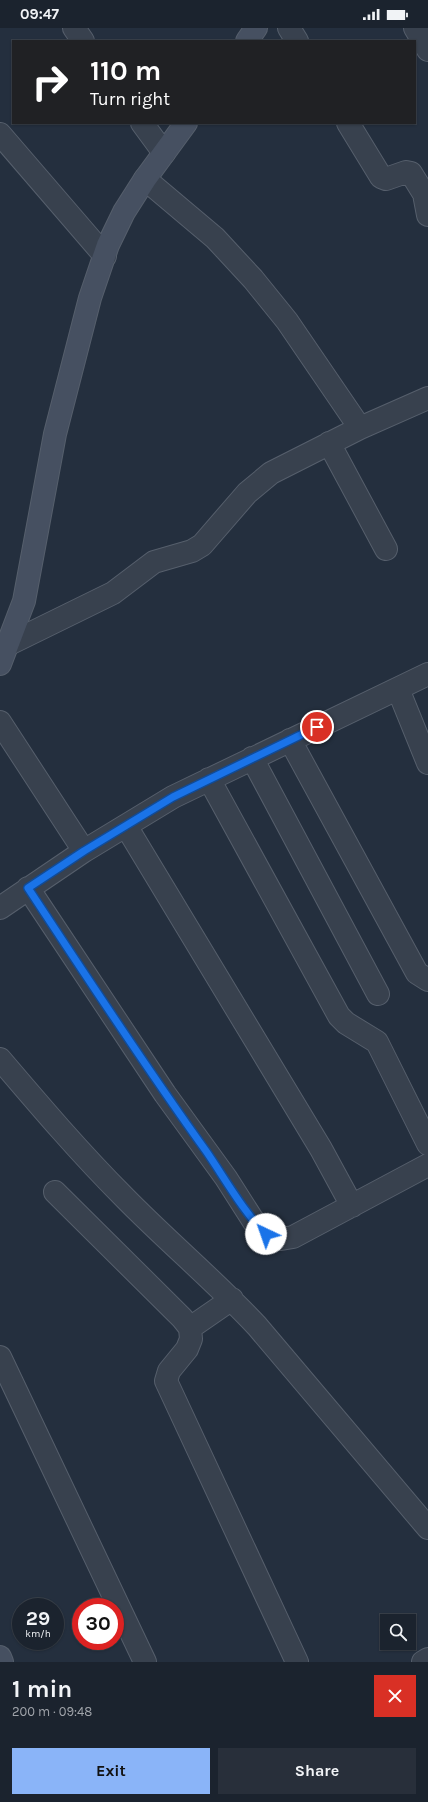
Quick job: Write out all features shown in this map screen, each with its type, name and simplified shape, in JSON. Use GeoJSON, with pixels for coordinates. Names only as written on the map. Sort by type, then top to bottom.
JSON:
{"type":"FeatureCollection","features":[{"type":"Feature","properties":{"kind":"street"},"geometry":{"type":"LineString","coordinates":[[74,28],[82,40]]}},
{"type":"Feature","properties":{"kind":"street"},"geometry":{"type":"LineString","coordinates":[[248,40],[256,28]]}},
{"type":"Feature","properties":{"kind":"street"},"geometry":{"type":"LineString","coordinates":[[289,28],[296,40]]}},
{"type":"Feature","properties":{"kind":"street"},"geometry":{"type":"LineString","coordinates":[[415,28],[428,50]]}},
{"type":"Feature","properties":{"kind":"street"},"geometry":{"type":"LineString","coordinates":[[143,124],[164,153]]}},
{"type":"Feature","properties":{"kind":"street"},"geometry":{"type":"LineString","coordinates":[[0,664],[24,601],[55,434],[90,298],[105,256],[124,212],[145,179],[185,124]]}},
{"type":"Feature","properties":{"kind":"street"},"geometry":{"type":"LineString","coordinates":[[349,124],[380,176],[386,179],[406,172],[411,173],[424,194],[428,215]]}},
{"type":"Feature","properties":{"kind":"street"},"geometry":{"type":"LineString","coordinates":[[0,134],[105,256]]}},
{"type":"Feature","properties":{"kind":"street"},"geometry":{"type":"LineString","coordinates":[[145,179],[215,238],[253,279],[287,321],[360,428]]}},
{"type":"Feature","properties":{"kind":"street"},"geometry":{"type":"LineString","coordinates":[[8,644],[114,593],[154,562],[192,551],[202,545],[242,498],[271,473],[360,428],[428,398]]}},
{"type":"Feature","properties":{"kind":"street"},"geometry":{"type":"LineString","coordinates":[[329,443],[386,549]]}},
{"type":"Feature","properties":{"kind":"street"},"geometry":{"type":"LineString","coordinates":[[0,908],[84,851],[173,797],[428,674]]}},
{"type":"Feature","properties":{"kind":"street"},"geometry":{"type":"LineString","coordinates":[[398,689],[428,763]]}},
{"type":"Feature","properties":{"kind":"street"},"geometry":{"type":"LineString","coordinates":[[0,722],[84,851]]}},
{"type":"Feature","properties":{"kind":"street"},"geometry":{"type":"LineString","coordinates":[[290,740],[417,972],[428,980]]}},
{"type":"Feature","properties":{"kind":"street"},"geometry":{"type":"LineString","coordinates":[[252,758],[378,994]]}},
{"type":"Feature","properties":{"kind":"street"},"geometry":{"type":"LineString","coordinates":[[209,779],[339,1016],[346,1023],[377,1042],[428,1144]]}},
{"type":"Feature","properties":{"kind":"street"},"geometry":{"type":"LineString","coordinates":[[126,826],[321,1149],[352,1206]]}},
{"type":"Feature","properties":{"kind":"street"},"geometry":{"type":"LineString","coordinates":[[28,888],[165,1094],[226,1178],[256,1225],[266,1234],[281,1239],[293,1237],[428,1165]]}},
{"type":"Feature","properties":{"kind":"street"},"geometry":{"type":"LineString","coordinates":[[0,1059],[92,1165],[155,1229],[232,1299],[272,1343],[428,1528]]}},
{"type":"Feature","properties":{"kind":"street"},"geometry":{"type":"LineString","coordinates":[[55,1192],[182,1318],[190,1328],[191,1339],[187,1349],[169,1370],[166,1381],[297,1662]]}},
{"type":"Feature","properties":{"kind":"street"},"geometry":{"type":"LineString","coordinates":[[190,1328],[232,1299]]}},
{"type":"Feature","properties":{"kind":"street"},"geometry":{"type":"LineString","coordinates":[[0,1357],[146,1662]]}},
{"type":"Feature","properties":{"kind":"street"},"geometry":{"type":"LineString","coordinates":[[0,1657],[2,1662]]}},
{"type":"Feature","properties":{"kind":"street"},"geometry":{"type":"LineString","coordinates":[[423,1662],[428,1659]]}},
{"type":"Feature","properties":{"kind":"route"},"geometry":{"type":"LineString","coordinates":[[266,1234],[256,1225],[226,1178],[165,1094],[28,888],[84,851],[173,797],[317,727]]}}]}
